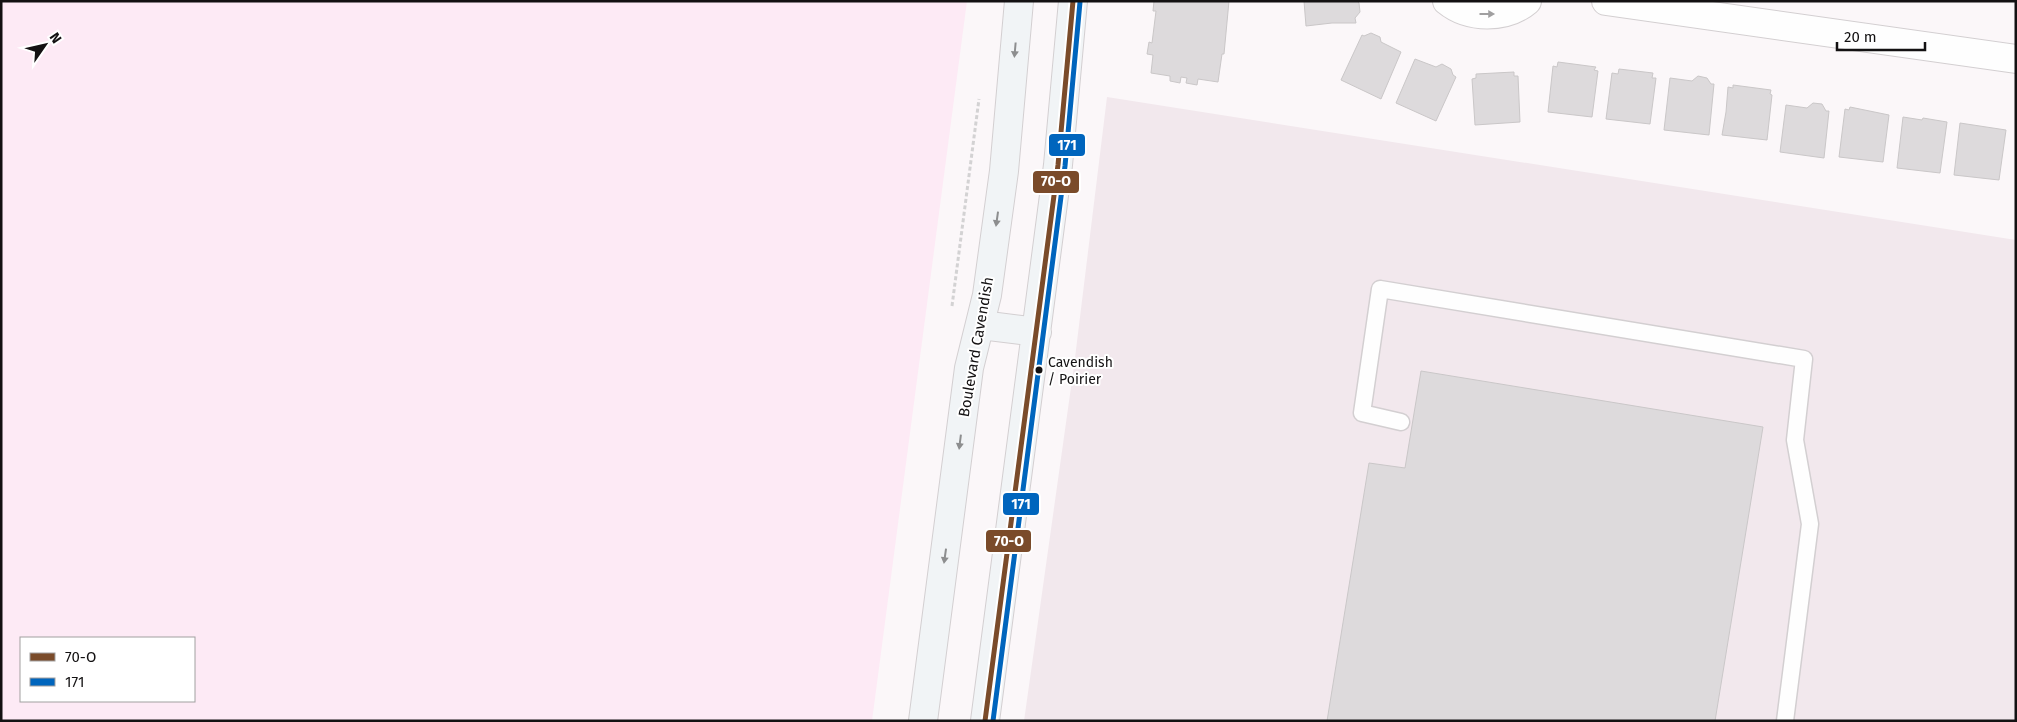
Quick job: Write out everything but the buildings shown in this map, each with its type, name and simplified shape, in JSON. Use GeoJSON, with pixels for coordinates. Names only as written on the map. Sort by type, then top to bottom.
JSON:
{"type":"FeatureCollection","features":[{"type":"Feature","properties":{"kind":"main road","name":"Boulevard Cavendish"},"geometry":{"type":"LineString","coordinates":[[923,721],[969,368],[987,295],[1004,171],[1019,1]]}},
{"type":"Feature","properties":{"kind":"main road"},"geometry":{"type":"LineString","coordinates":[[985,721],[1058,165],[1073,1]]}},
{"type":"Feature","properties":{"kind":"main road"},"geometry":{"type":"LineString","coordinates":[[980,325],[1037,332]]}},
{"type":"Feature","properties":{"kind":"street"},"geometry":{"type":"LineString","coordinates":[[1447,1],[1453,6],[1475,14],[1498,14],[1521,6],[1527,1]]}},
{"type":"Feature","properties":{"kind":"street"},"geometry":{"type":"LineString","coordinates":[[1606,1],[1692,7],[2016,59]]}},
{"type":"Feature","properties":{"kind":"lane"},"geometry":{"type":"LineString","coordinates":[[1401,422],[1362,413],[1380,289],[1804,359],[1794,440],[1810,524],[1785,721]]}},
{"type":"Feature","properties":{"kind":"shaded area"},"geometry":{"type":"Polygon","coordinates":[[[1,1],[967,1],[872,721],[1,721],[1,1]]]}},
{"type":"Feature","properties":{"kind":"shaded area"},"geometry":{"type":"Polygon","coordinates":[[[1107,97],[2016,240],[2016,721],[1024,721],[1074,366],[1107,97]]]}},
{"type":"Feature","properties":{"kind":"transit line","name":"70-O"},"geometry":{"type":"LineString","coordinates":[[985,721],[1058,165],[1073,1]]}},
{"type":"Feature","properties":{"kind":"transit line","name":"171"},"geometry":{"type":"LineString","coordinates":[[993,721],[1065,166],[1080,2]]}},
{"type":"Feature","properties":{"kind":"place","name":"Cavendish / Poirier"},"geometry":{"type":"Point","coordinates":[1039,370]}}]}
